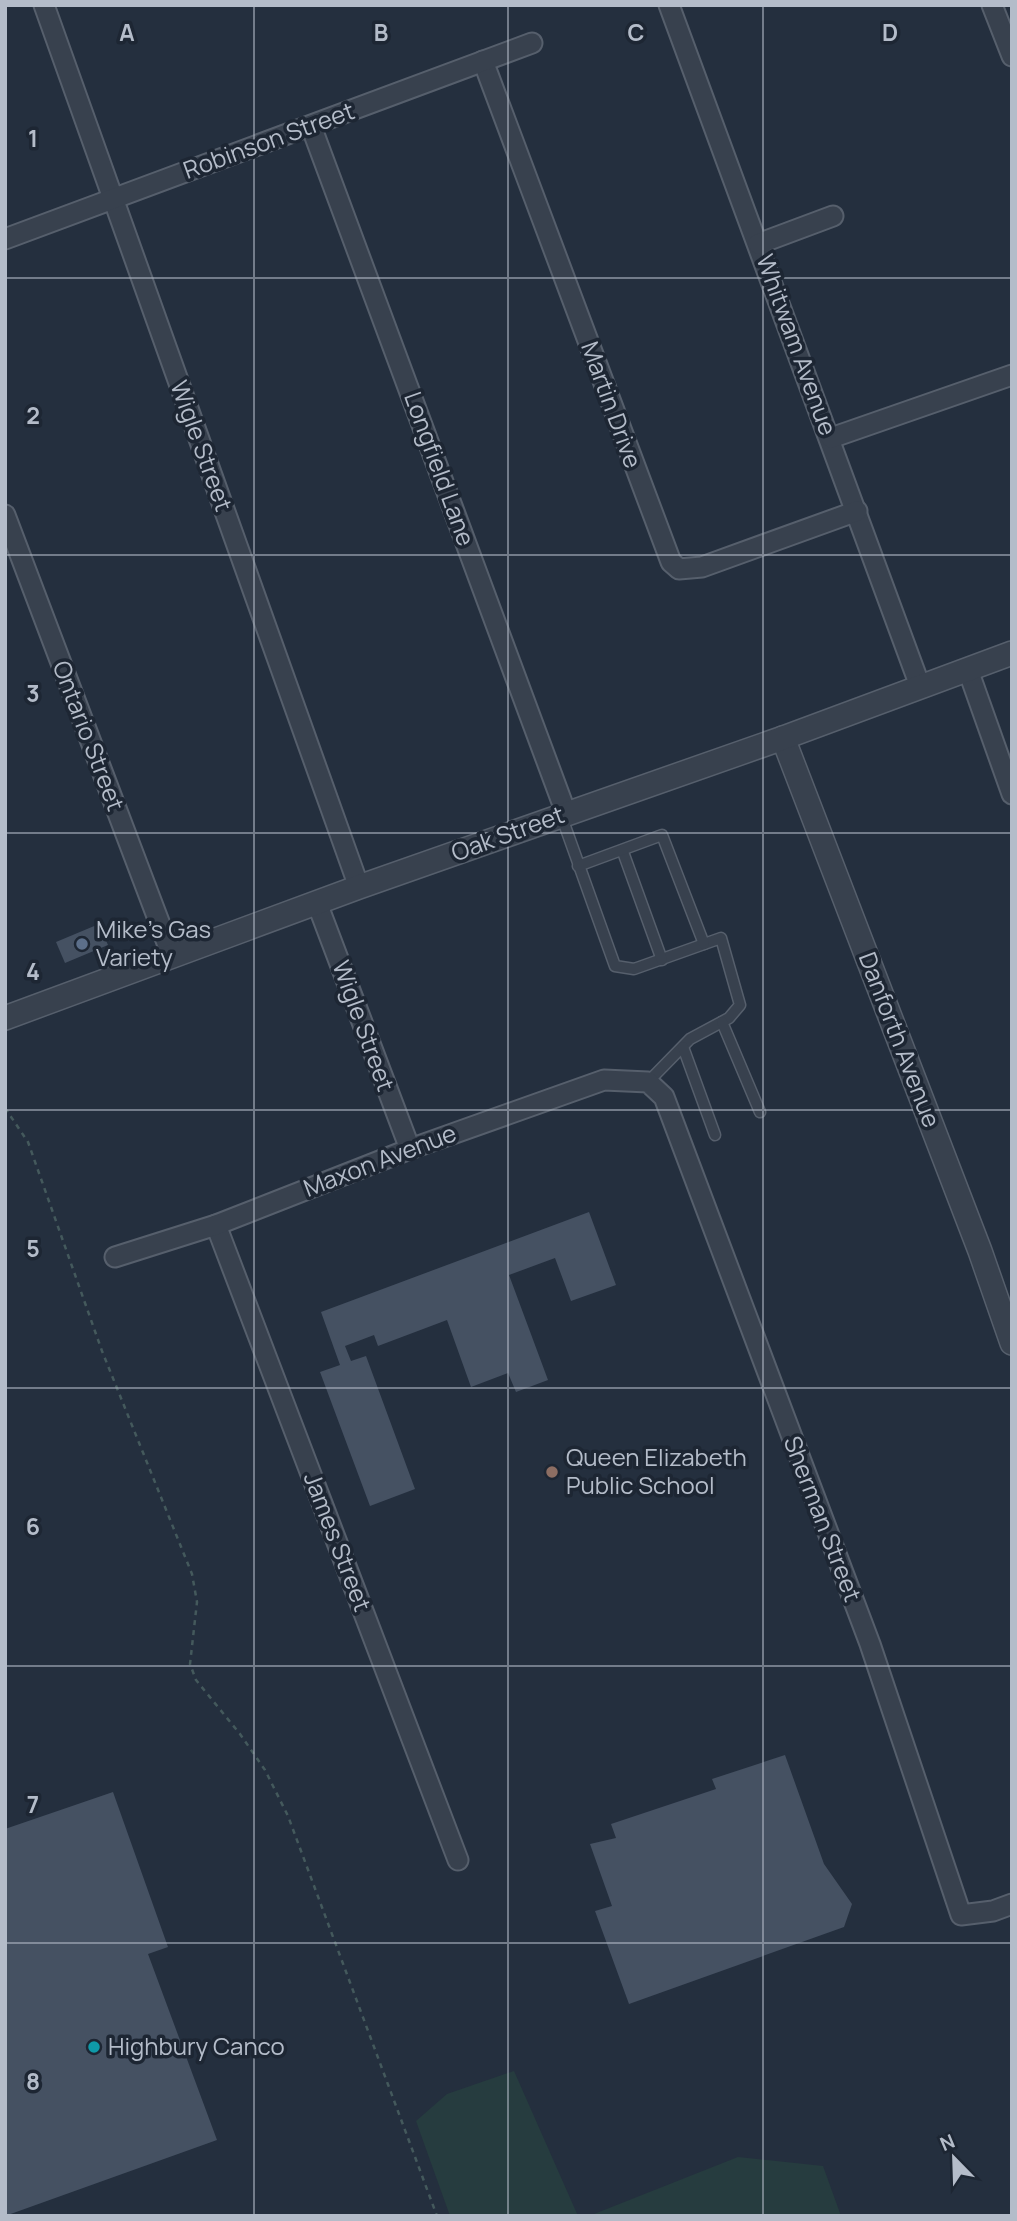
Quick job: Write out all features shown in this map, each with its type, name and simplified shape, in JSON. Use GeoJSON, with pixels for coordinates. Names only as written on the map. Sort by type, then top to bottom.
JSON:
{"type":"FeatureCollection","features":[{"type":"Feature","properties":{"kind":"street","name":"Wigle Street"},"geometry":{"type":"LineString","coordinates":[[44,5],[359,887]]}},
{"type":"Feature","properties":{"kind":"street","name":"Whitwam Avenue"},"geometry":{"type":"LineString","coordinates":[[669,5],[831,438],[920,686]]}},
{"type":"Feature","properties":{"kind":"street"},"geometry":{"type":"LineString","coordinates":[[992,5],[1012,56]]}},
{"type":"Feature","properties":{"kind":"street","name":"Robinson Street"},"geometry":{"type":"LineString","coordinates":[[5,239],[532,43]]}},
{"type":"Feature","properties":{"kind":"street","name":"Martin Drive"},"geometry":{"type":"LineString","coordinates":[[483,61],[671,562],[679,569],[702,567],[857,511]]}},
{"type":"Feature","properties":{"kind":"street","name":"Longfield Lane"},"geometry":{"type":"LineString","coordinates":[[311,126],[564,814]]}},
{"type":"Feature","properties":{"kind":"street"},"geometry":{"type":"LineString","coordinates":[[758,244],[833,216]]}},
{"type":"Feature","properties":{"kind":"street"},"geometry":{"type":"LineString","coordinates":[[831,438],[1012,375]]}},
{"type":"Feature","properties":{"kind":"street","name":"Ontario Street"},"geometry":{"type":"LineString","coordinates":[[5,515],[172,956]]}},
{"type":"Feature","properties":{"kind":"street","name":"Oak Street"},"geometry":{"type":"LineString","coordinates":[[5,1018],[317,902],[783,738],[1012,653]]}},
{"type":"Feature","properties":{"kind":"street"},"geometry":{"type":"LineString","coordinates":[[968,670],[1012,794]]}},
{"type":"Feature","properties":{"kind":"street","name":"Danforth Avenue"},"geometry":{"type":"LineString","coordinates":[[783,738],[981,1251],[1012,1343]]}},
{"type":"Feature","properties":{"kind":"street","name":"Wigle Street"},"geometry":{"type":"LineString","coordinates":[[317,902],[410,1149]]}},
{"type":"Feature","properties":{"kind":"street","name":"Maxon Avenue"},"geometry":{"type":"LineString","coordinates":[[115,1257],[216,1224],[410,1149],[604,1080],[648,1082]]}},
{"type":"Feature","properties":{"kind":"street","name":"Sherman Street"},"geometry":{"type":"LineString","coordinates":[[648,1082],[664,1097],[723,1253],[870,1644],[961,1914],[993,1911],[1012,1904]]}},
{"type":"Feature","properties":{"kind":"street","name":"James Street"},"geometry":{"type":"LineString","coordinates":[[216,1224],[458,1860]]}},
{"type":"Feature","properties":{"kind":"lane"},"geometry":{"type":"LineString","coordinates":[[564,814],[578,866],[615,965],[634,969],[721,938],[740,1005],[722,1021],[683,1047],[648,1082]]}},
{"type":"Feature","properties":{"kind":"lane"},"geometry":{"type":"LineString","coordinates":[[578,866],[623,852],[662,835],[704,944]]}},
{"type":"Feature","properties":{"kind":"lane"},"geometry":{"type":"LineString","coordinates":[[623,852],[662,960]]}},
{"type":"Feature","properties":{"kind":"lane"},"geometry":{"type":"LineString","coordinates":[[722,1021],[760,1112]]}},
{"type":"Feature","properties":{"kind":"lane"},"geometry":{"type":"LineString","coordinates":[[683,1047],[715,1135]]}},
{"type":"Feature","properties":{"kind":"path"},"geometry":{"type":"LineString","coordinates":[[5,1108],[28,1142],[102,1351],[192,1574],[197,1602],[190,1664],[196,1680],[265,1770],[288,1816],[437,2216]]}},
{"type":"Feature","properties":{"kind":"green space"},"geometry":{"type":"Polygon","coordinates":[[[514,2071],[578,2216],[450,2216],[416,2121],[447,2094],[514,2071]]]}},
{"type":"Feature","properties":{"kind":"green space"},"geometry":{"type":"Polygon","coordinates":[[[738,2157],[823,2166],[841,2216],[589,2216],[738,2157]]]}},
{"type":"Feature","properties":{"kind":"building","name":"Mike's Gas Variety"},"geometry":{"type":"Polygon","coordinates":[[[99,924],[108,945],[65,963],[56,942],[99,924]]]}},
{"type":"Feature","properties":{"kind":"building"},"geometry":{"type":"Polygon","coordinates":[[[589,1212],[616,1285],[571,1301],[555,1258],[509,1275],[548,1380],[516,1392],[508,1373],[471,1387],[447,1320],[378,1346],[374,1335],[345,1346],[351,1361],[366,1356],[415,1489],[370,1506],[320,1372],[340,1365],[321,1312],[589,1212]]]}},
{"type":"Feature","properties":{"kind":"building"},"geometry":{"type":"Polygon","coordinates":[[[785,1755],[824,1864],[852,1904],[844,1927],[629,2004],[595,1911],[612,1906],[590,1844],[616,1838],[611,1824],[716,1789],[712,1779],[785,1755]]]}},
{"type":"Feature","properties":{"kind":"building","name":"Highbury Canco"},"geometry":{"type":"Polygon","coordinates":[[[113,1792],[168,1947],[148,1954],[217,2140],[5,2216],[5,1829],[113,1792]]]}},
{"type":"Feature","properties":{"kind":"place","name":"Mike's Gas Variety"},"geometry":{"type":"Point","coordinates":[82,944]}},
{"type":"Feature","properties":{"kind":"place","name":"Queen Elizabeth Public School"},"geometry":{"type":"Point","coordinates":[552,1472]}},
{"type":"Feature","properties":{"kind":"place","name":"Highbury Canco"},"geometry":{"type":"Point","coordinates":[94,2047]}}]}
